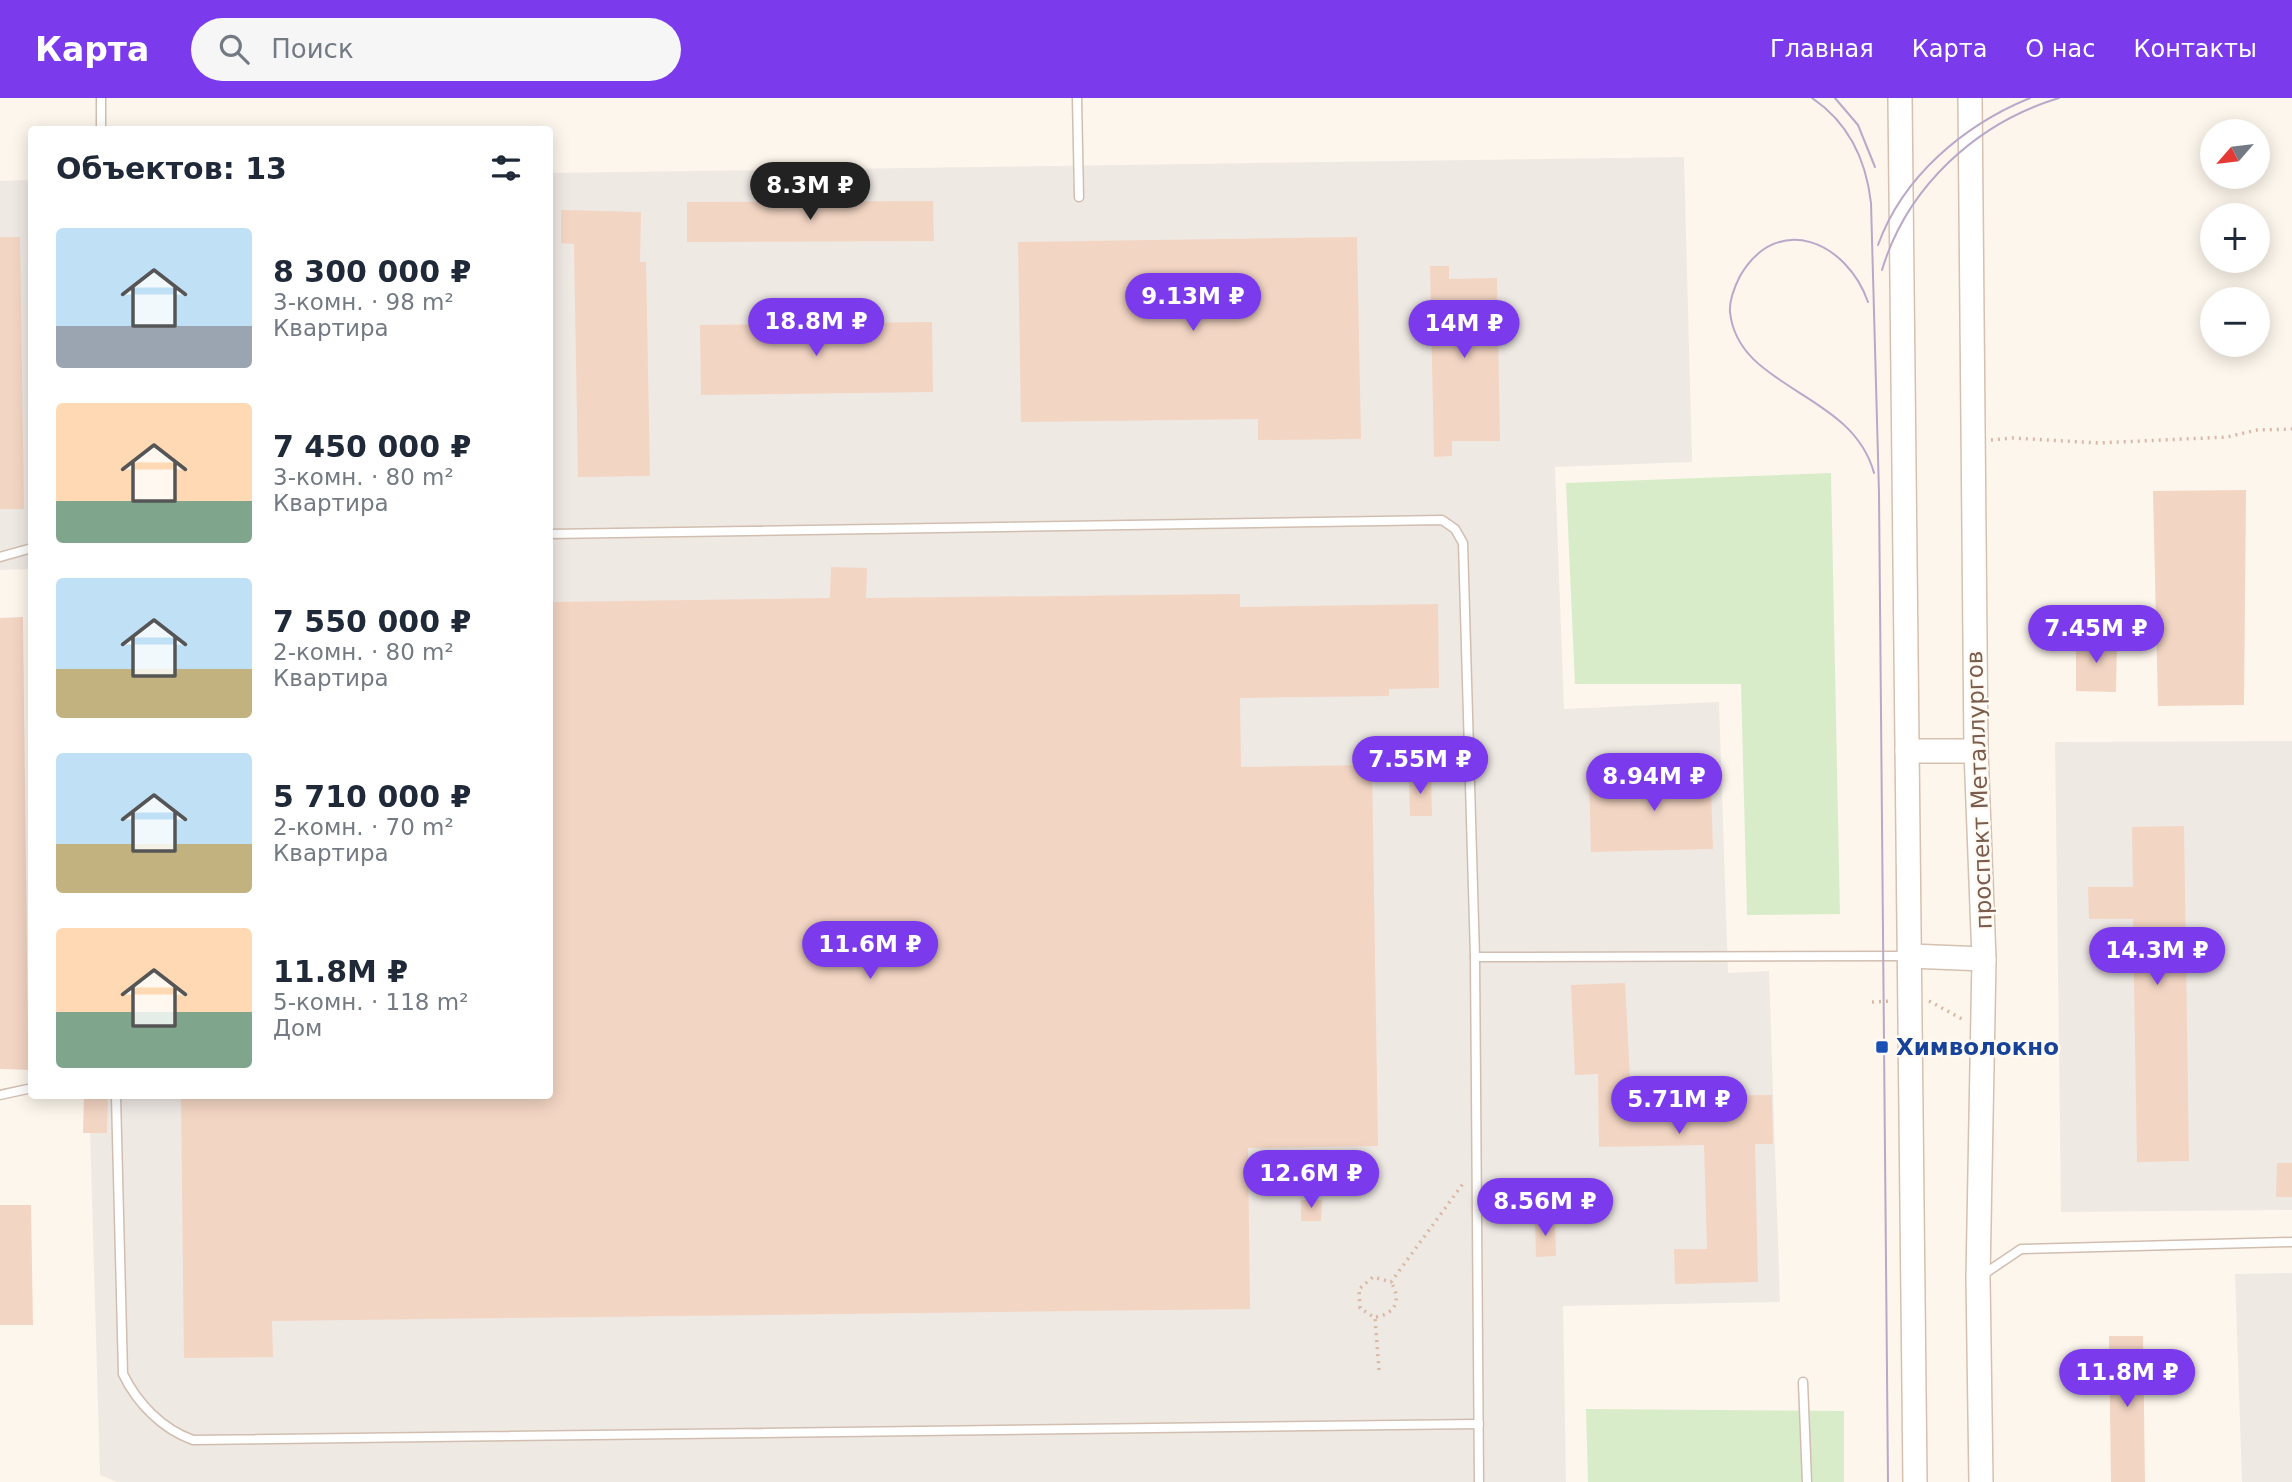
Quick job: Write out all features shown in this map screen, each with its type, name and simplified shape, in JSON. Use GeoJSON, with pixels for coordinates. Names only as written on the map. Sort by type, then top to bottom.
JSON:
{"type":"FeatureCollection","features":[{"type":"Feature","properties":{"kind":"street"},"geometry":{"type":"LineString","coordinates":[[1900,98],[1915,1482]]}},
{"type":"Feature","properties":{"kind":"street","name":"проспект Металлургов"},"geometry":{"type":"LineString","coordinates":[[1970,98],[1976,751],[1984,959],[1978,1278],[1981,1482]]}},
{"type":"Feature","properties":{"kind":"street"},"geometry":{"type":"LineString","coordinates":[[1907,751],[1976,751]]}},
{"type":"Feature","properties":{"kind":"street"},"geometry":{"type":"LineString","coordinates":[[1910,956],[1984,959]]}},
{"type":"Feature","properties":{"kind":"lane"},"geometry":{"type":"LineString","coordinates":[[101,98],[101,126]]}},
{"type":"Feature","properties":{"kind":"lane"},"geometry":{"type":"LineString","coordinates":[[1077,98],[1079,197]]}},
{"type":"Feature","properties":{"kind":"lane"},"geometry":{"type":"LineString","coordinates":[[553,534],[1442,520],[1455,528],[1463,543],[1475,957],[1479,1482]]}},
{"type":"Feature","properties":{"kind":"lane"},"geometry":{"type":"LineString","coordinates":[[0,557],[28,549]]}},
{"type":"Feature","properties":{"kind":"lane"},"geometry":{"type":"LineString","coordinates":[[1475,957],[1910,956]]}},
{"type":"Feature","properties":{"kind":"lane"},"geometry":{"type":"LineString","coordinates":[[0,1095],[28,1089]]}},
{"type":"Feature","properties":{"kind":"lane"},"geometry":{"type":"LineString","coordinates":[[116,1099],[123,1374],[134,1395],[158,1419],[178,1435],[193,1440],[1479,1424]]}},
{"type":"Feature","properties":{"kind":"lane"},"geometry":{"type":"LineString","coordinates":[[1978,1278],[2021,1249],[2292,1242]]}},
{"type":"Feature","properties":{"kind":"lane"},"geometry":{"type":"LineString","coordinates":[[1803,1382],[1807,1482]]}},
{"type":"Feature","properties":{"kind":"path"},"geometry":{"type":"LineString","coordinates":[[1972,443],[2013,438],[2098,443],[2227,437],[2258,430],[2292,429]]}},
{"type":"Feature","properties":{"kind":"path"},"geometry":{"type":"LineString","coordinates":[[1926,999],[1973,1025]]}},
{"type":"Feature","properties":{"kind":"path"},"geometry":{"type":"LineString","coordinates":[[1872,1002],[1896,1001]]}},
{"type":"Feature","properties":{"kind":"path"},"geometry":{"type":"LineString","coordinates":[[1391,1282],[1477,1164]]}},
{"type":"Feature","properties":{"kind":"path"},"geometry":{"type":"LineString","coordinates":[[1373,1277],[1391,1282],[1397,1293],[1396,1305],[1388,1315],[1375,1318],[1360,1308],[1359,1289],[1373,1277]]}},
{"type":"Feature","properties":{"kind":"path"},"geometry":{"type":"LineString","coordinates":[[1375,1318],[1379,1370]]}},
{"type":"Feature","properties":{"kind":"shaded area"},"geometry":{"type":"Polygon","coordinates":[[[1684,157],[1692,462],[1555,467],[1564,709],[1719,702],[1728,973],[1769,971],[1780,1302],[1563,1306],[1566,1482],[117,1482],[100,1475],[89,1099],[553,1099],[553,173],[1684,157]]]}},
{"type":"Feature","properties":{"kind":"shaded area"},"geometry":{"type":"Polygon","coordinates":[[[28,180],[28,569],[0,570],[0,181],[28,180]]]}},
{"type":"Feature","properties":{"kind":"shaded area"},"geometry":{"type":"Polygon","coordinates":[[[2292,741],[2292,1210],[2061,1212],[2055,742],[2292,741]]]}},
{"type":"Feature","properties":{"kind":"shaded area"},"geometry":{"type":"Polygon","coordinates":[[[2292,1273],[2292,1482],[2242,1482],[2235,1274],[2292,1273]]]}},
{"type":"Feature","properties":{"kind":"green space"},"geometry":{"type":"Polygon","coordinates":[[[1831,473],[1840,914],[1747,915],[1741,684],[1575,684],[1566,483],[1831,473]]]}},
{"type":"Feature","properties":{"kind":"green space"},"geometry":{"type":"Polygon","coordinates":[[[1586,1409],[1844,1411],[1844,1482],[1588,1482],[1586,1409]]]}},
{"type":"Feature","properties":{"kind":"building"},"geometry":{"type":"Polygon","coordinates":[[[933,201],[934,241],[687,242],[687,202],[933,201]]]}},
{"type":"Feature","properties":{"kind":"building"},"geometry":{"type":"Polygon","coordinates":[[[561,210],[641,212],[640,262],[646,262],[650,476],[578,477],[574,244],[561,243],[561,210]]]}},
{"type":"Feature","properties":{"kind":"building"},"geometry":{"type":"Polygon","coordinates":[[[0,237],[20,237],[24,509],[0,509],[0,237]]]}},
{"type":"Feature","properties":{"kind":"building"},"geometry":{"type":"Polygon","coordinates":[[[1357,237],[1361,439],[1258,440],[1258,419],[1021,422],[1018,242],[1357,237]]]}},
{"type":"Feature","properties":{"kind":"building"},"geometry":{"type":"Polygon","coordinates":[[[1430,266],[1449,266],[1449,279],[1497,278],[1500,441],[1452,441],[1452,456],[1434,457],[1430,266]]]}},
{"type":"Feature","properties":{"kind":"building"},"geometry":{"type":"Polygon","coordinates":[[[932,322],[933,392],[701,395],[700,325],[932,322]]]}},
{"type":"Feature","properties":{"kind":"building"},"geometry":{"type":"Polygon","coordinates":[[[2246,490],[2244,705],[2158,706],[2153,491],[2246,490]]]}},
{"type":"Feature","properties":{"kind":"building"},"geometry":{"type":"Polygon","coordinates":[[[831,567],[867,568],[866,598],[1240,594],[1240,607],[1438,604],[1439,688],[1389,689],[1389,696],[1240,698],[1241,767],[1372,765],[1378,1146],[1248,1148],[1250,1309],[272,1321],[273,1357],[184,1358],[181,1099],[553,1099],[553,602],[830,598],[831,567]]]}},
{"type":"Feature","properties":{"kind":"building"},"geometry":{"type":"Polygon","coordinates":[[[23,617],[28,1070],[0,1069],[0,618],[23,617]]]}},
{"type":"Feature","properties":{"kind":"building"},"geometry":{"type":"Polygon","coordinates":[[[2076,638],[2117,638],[2116,692],[2076,691],[2076,638]]]}},
{"type":"Feature","properties":{"kind":"building"},"geometry":{"type":"Polygon","coordinates":[[[1710,762],[1713,849],[1591,852],[1589,778],[1624,777],[1625,797],[1669,796],[1668,763],[1710,762]]]}},
{"type":"Feature","properties":{"kind":"building"},"geometry":{"type":"Polygon","coordinates":[[[1409,777],[1431,777],[1432,816],[1410,816],[1409,777]]]}},
{"type":"Feature","properties":{"kind":"building"},"geometry":{"type":"Polygon","coordinates":[[[2184,826],[2189,1161],[2137,1162],[2133,919],[2089,919],[2088,887],[2133,887],[2132,827],[2184,826]]]}},
{"type":"Feature","properties":{"kind":"building"},"geometry":{"type":"Polygon","coordinates":[[[1625,983],[1631,1097],[1772,1095],[1773,1144],[1755,1144],[1758,1282],[1675,1284],[1674,1249],[1707,1249],[1704,1145],[1599,1147],[1598,1074],[1575,1075],[1571,985],[1625,983]]]}},
{"type":"Feature","properties":{"kind":"building"},"geometry":{"type":"Polygon","coordinates":[[[84,1099],[108,1099],[107,1133],[83,1133],[84,1099]]]}},
{"type":"Feature","properties":{"kind":"building"},"geometry":{"type":"Polygon","coordinates":[[[2277,1163],[2292,1163],[2292,1197],[2276,1197],[2277,1163]]]}},
{"type":"Feature","properties":{"kind":"building"},"geometry":{"type":"Polygon","coordinates":[[[1301,1200],[1322,1200],[1321,1221],[1301,1221],[1301,1200]]]}},
{"type":"Feature","properties":{"kind":"building"},"geometry":{"type":"Polygon","coordinates":[[[0,1205],[31,1205],[33,1325],[0,1325],[0,1205]]]}},
{"type":"Feature","properties":{"kind":"building"},"geometry":{"type":"Polygon","coordinates":[[[1535,1220],[1555,1220],[1556,1256],[1536,1257],[1535,1220]]]}},
{"type":"Feature","properties":{"kind":"building"},"geometry":{"type":"Polygon","coordinates":[[[2109,1336],[2143,1336],[2145,1482],[2111,1482],[2109,1336]]]}},
{"type":"Feature","properties":{"kind":"tram line"},"geometry":{"type":"LineString","coordinates":[[1812,98],[1836,119],[1854,143],[1865,172],[1871,203],[1879,493],[1888,1482]]}},
{"type":"Feature","properties":{"kind":"tram line"},"geometry":{"type":"LineString","coordinates":[[1835,98],[1858,125],[1875,167]]}},
{"type":"Feature","properties":{"kind":"tram line"},"geometry":{"type":"LineString","coordinates":[[1878,245],[1903,197],[1939,156],[1959,138],[1982,123],[2030,98]]}},
{"type":"Feature","properties":{"kind":"tram line"},"geometry":{"type":"LineString","coordinates":[[1882,270],[1893,240],[1909,212],[1927,186],[1949,162],[2000,124],[2059,98]]}},
{"type":"Feature","properties":{"kind":"tram line"},"geometry":{"type":"LineString","coordinates":[[1868,302],[1858,281],[1844,263],[1828,250],[1810,242],[1792,240],[1773,244],[1756,256],[1738,280],[1731,298],[1730,312],[1738,338],[1753,359],[1843,424],[1862,446],[1874,473]]}},
{"type":"Feature","properties":{"kind":"place","name":"Химволокно"},"geometry":{"type":"Point","coordinates":[1882,1047]}}]}
